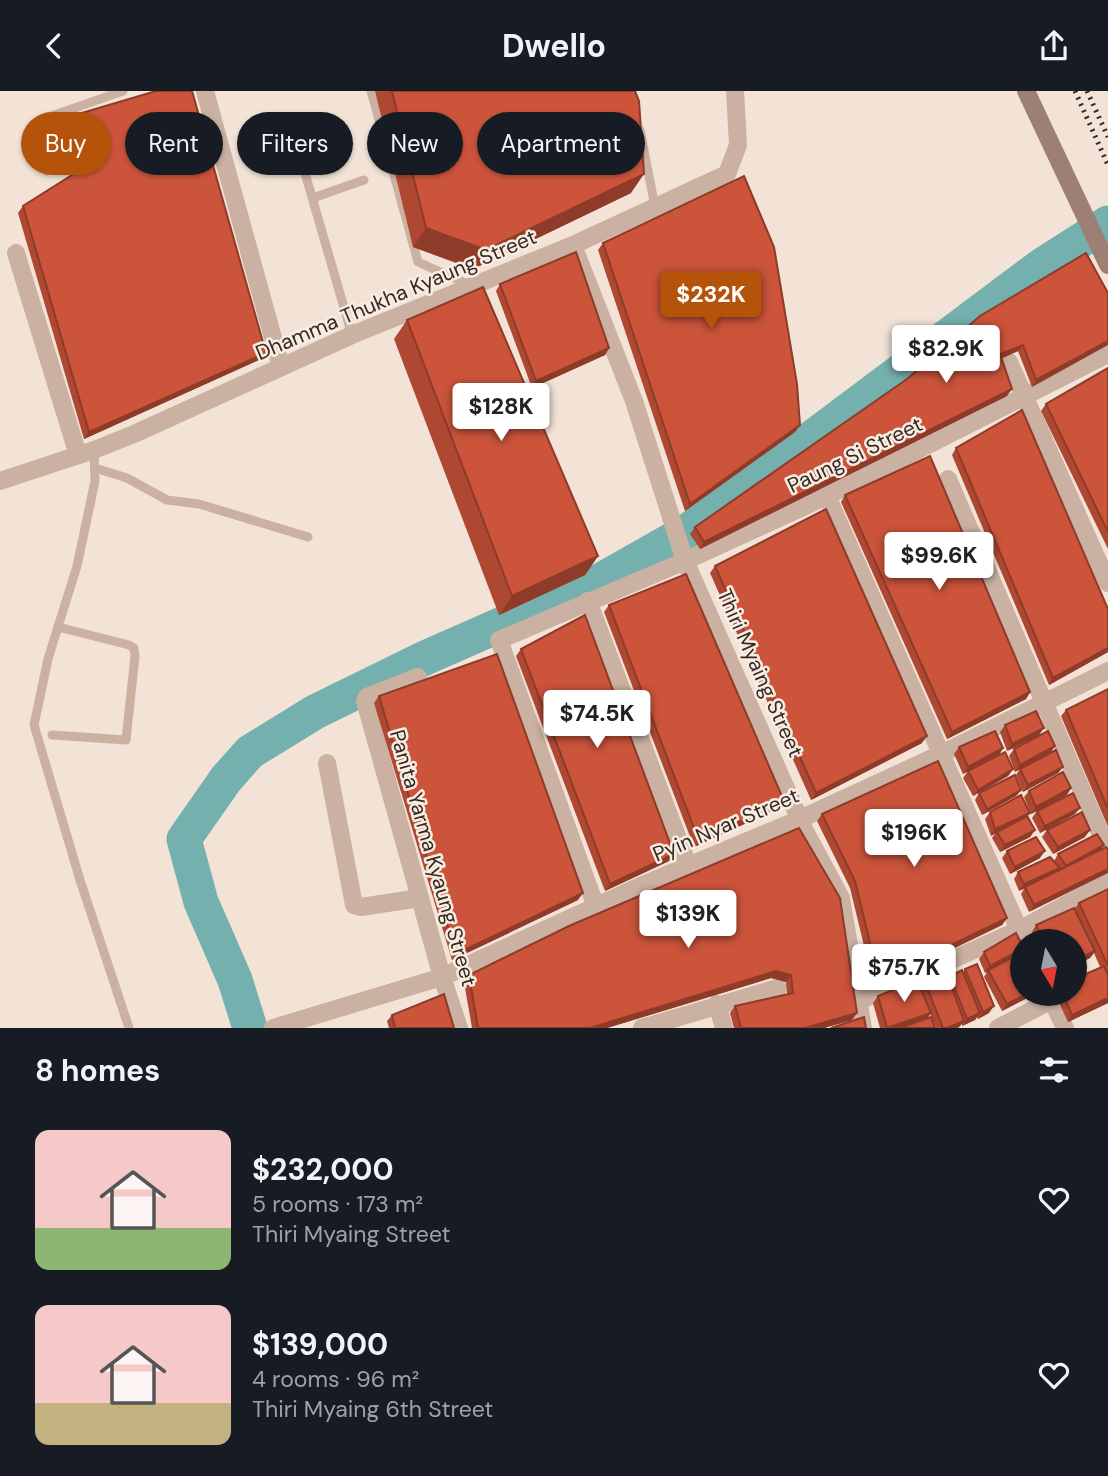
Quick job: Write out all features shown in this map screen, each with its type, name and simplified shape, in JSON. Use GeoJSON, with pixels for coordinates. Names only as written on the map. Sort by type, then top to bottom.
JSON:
{"type":"FeatureCollection","features":[{"type":"Feature","properties":{"kind":"main road"},"geometry":{"type":"LineString","coordinates":[[1026,91],[1108,265]]}},
{"type":"Feature","properties":{"kind":"street"},"geometry":{"type":"LineString","coordinates":[[205,91],[281,367]]}},
{"type":"Feature","properties":{"kind":"street","name":"Dhamma Thukha Kyaung Street"},"geometry":{"type":"LineString","coordinates":[[0,481],[89,458],[132,428],[352,335],[475,293],[727,174],[738,145],[735,91]]}},
{"type":"Feature","properties":{"kind":"street","name":"Thiri Myaing Street"},"geometry":{"type":"LineString","coordinates":[[573,245],[634,401],[680,544],[800,819],[841,898],[863,1028]]}},
{"type":"Feature","properties":{"kind":"street"},"geometry":{"type":"LineString","coordinates":[[16,253],[89,458]]}},
{"type":"Feature","properties":{"kind":"street","name":"Paung Si Street"},"geometry":{"type":"LineString","coordinates":[[680,544],[733,537],[827,496],[1108,354]]}},
{"type":"Feature","properties":{"kind":"street"},"geometry":{"type":"LineString","coordinates":[[1009,362],[1108,583]]}},
{"type":"Feature","properties":{"kind":"street"},"geometry":{"type":"LineString","coordinates":[[948,479],[1108,851]]}},
{"type":"Feature","properties":{"kind":"street"},"geometry":{"type":"LineString","coordinates":[[827,496],[1019,929]]}},
{"type":"Feature","properties":{"kind":"street"},"geometry":{"type":"LineString","coordinates":[[596,907],[499,640],[588,601],[680,544]]}},
{"type":"Feature","properties":{"kind":"street"},"geometry":{"type":"LineString","coordinates":[[588,601],[688,865]]}},
{"type":"Feature","properties":{"kind":"street","name":"Pyin Nyar Street"},"geometry":{"type":"LineString","coordinates":[[273,1028],[442,977],[688,865],[800,819],[941,754],[1108,671]]}},
{"type":"Feature","properties":{"kind":"street","name":"Panita Yarma Kyaung Street"},"geometry":{"type":"LineString","coordinates":[[418,677],[367,697],[365,701],[442,977],[459,1028]]}},
{"type":"Feature","properties":{"kind":"street"},"geometry":{"type":"LineString","coordinates":[[327,762],[354,905],[361,907],[420,898]]}},
{"type":"Feature","properties":{"kind":"street"},"geometry":{"type":"LineString","coordinates":[[1033,929],[1108,882]]}},
{"type":"Feature","properties":{"kind":"street"},"geometry":{"type":"LineString","coordinates":[[859,1001],[1010,941]]}},
{"type":"Feature","properties":{"kind":"street"},"geometry":{"type":"LineString","coordinates":[[642,1028],[778,988]]}},
{"type":"Feature","properties":{"kind":"street"},"geometry":{"type":"LineString","coordinates":[[718,1004],[724,1028]]}},
{"type":"Feature","properties":{"kind":"street"},"geometry":{"type":"LineString","coordinates":[[998,1028],[1035,1006]]}},
{"type":"Feature","properties":{"kind":"street"},"geometry":{"type":"LineString","coordinates":[[1054,1006],[1065,1028]]}},
{"type":"Feature","properties":{"kind":"lane"},"geometry":{"type":"LineString","coordinates":[[63,112],[123,91]]}},
{"type":"Feature","properties":{"kind":"lane"},"geometry":{"type":"LineString","coordinates":[[371,91],[418,262],[475,293]]}},
{"type":"Feature","properties":{"kind":"lane"},"geometry":{"type":"LineString","coordinates":[[645,158],[655,207]]}},
{"type":"Feature","properties":{"kind":"lane"},"geometry":{"type":"LineString","coordinates":[[306,175],[352,335]]}},
{"type":"Feature","properties":{"kind":"lane"},"geometry":{"type":"LineString","coordinates":[[313,198],[363,180]]}},
{"type":"Feature","properties":{"kind":"lane"},"geometry":{"type":"LineString","coordinates":[[89,458],[167,500],[199,504],[308,537]]}},
{"type":"Feature","properties":{"kind":"lane"},"geometry":{"type":"LineString","coordinates":[[89,458],[96,481],[76,566],[48,659],[34,725],[80,880],[129,1028]]}},
{"type":"Feature","properties":{"kind":"lane"},"geometry":{"type":"LineString","coordinates":[[52,734],[126,740],[135,656],[134,648],[129,645],[58,627]]}},
{"type":"Feature","properties":{"kind":"building"},"geometry":{"type":"Polygon","coordinates":[[[156,91],[192,91],[198,112],[125,112],[125,175],[216,175],[266,353],[89,432],[23,206],[72,175],[111,175],[111,112],[85,112],[156,91]]]}},
{"type":"Feature","properties":{"kind":"building"},"geometry":{"type":"Polygon","coordinates":[[[392,91],[635,91],[640,112],[477,112],[477,175],[642,175],[486,250],[426,228],[413,175],[463,175],[463,112],[397,112],[392,91]]]}},
{"type":"Feature","properties":{"kind":"building"},"geometry":{"type":"Polygon","coordinates":[[[744,176],[774,247],[797,384],[800,425],[690,504],[603,243],[744,176]]]}},
{"type":"Feature","properties":{"kind":"building"},"geometry":{"type":"Polygon","coordinates":[[[576,252],[609,348],[536,381],[500,284],[576,252]]]}},
{"type":"Feature","properties":{"kind":"building"},"geometry":{"type":"Polygon","coordinates":[[[1086,253],[1108,293],[1108,341],[1036,380],[1023,345],[1000,354],[1012,389],[704,542],[695,527],[907,379],[980,316],[1086,253]]]}},
{"type":"Feature","properties":{"kind":"building"},"geometry":{"type":"Polygon","coordinates":[[[483,287],[598,556],[512,596],[407,320],[483,287]]]}},
{"type":"Feature","properties":{"kind":"building"},"geometry":{"type":"Polygon","coordinates":[[[1108,368],[1108,532],[1046,404],[1108,368]]]}},
{"type":"Feature","properties":{"kind":"building"},"geometry":{"type":"Polygon","coordinates":[[[1022,410],[1108,609],[1108,648],[1053,678],[956,448],[1022,410]]]}},
{"type":"Feature","properties":{"kind":"building"},"geometry":{"type":"Polygon","coordinates":[[[930,456],[1030,692],[952,732],[845,495],[930,456]]]}},
{"type":"Feature","properties":{"kind":"building"},"geometry":{"type":"Polygon","coordinates":[[[826,509],[927,736],[816,793],[715,566],[826,509]]]}},
{"type":"Feature","properties":{"kind":"building"},"geometry":{"type":"Polygon","coordinates":[[[686,574],[784,801],[699,841],[609,605],[686,574]]]}},
{"type":"Feature","properties":{"kind":"building"},"geometry":{"type":"Polygon","coordinates":[[[585,615],[674,854],[610,884],[521,649],[585,615]]]}},
{"type":"Feature","properties":{"kind":"building"},"geometry":{"type":"Polygon","coordinates":[[[497,654],[583,893],[456,954],[379,696],[497,654]]]}},
{"type":"Feature","properties":{"kind":"building"},"geometry":{"type":"Polygon","coordinates":[[[1108,689],[1108,809],[1066,710],[1108,689]]]}},
{"type":"Feature","properties":{"kind":"building"},"geometry":{"type":"Polygon","coordinates":[[[1036,711],[1044,728],[1012,744],[1005,725],[1036,711]]]}},
{"type":"Feature","properties":{"kind":"building"},"geometry":{"type":"Polygon","coordinates":[[[995,731],[1003,748],[968,767],[959,747],[995,731]]]}},
{"type":"Feature","properties":{"kind":"building"},"geometry":{"type":"Polygon","coordinates":[[[1048,731],[1055,746],[1020,765],[1014,749],[1048,731]]]}},
{"type":"Feature","properties":{"kind":"building"},"geometry":{"type":"Polygon","coordinates":[[[1056,750],[1063,767],[1028,785],[1020,769],[1056,750]]]}},
{"type":"Feature","properties":{"kind":"building"},"geometry":{"type":"Polygon","coordinates":[[[1005,752],[1013,769],[978,790],[968,771],[1005,752]]]}},
{"type":"Feature","properties":{"kind":"building"},"geometry":{"type":"Polygon","coordinates":[[[938,761],[1007,918],[879,980],[855,881],[822,814],[938,761]]]}},
{"type":"Feature","properties":{"kind":"building"},"geometry":{"type":"Polygon","coordinates":[[[1063,772],[1071,788],[1036,807],[1029,791],[1063,772]]]}},
{"type":"Feature","properties":{"kind":"building"},"geometry":{"type":"Polygon","coordinates":[[[1015,775],[1021,790],[987,809],[979,793],[1015,775]]]}},
{"type":"Feature","properties":{"kind":"building"},"geometry":{"type":"Polygon","coordinates":[[[1073,793],[1080,808],[1045,826],[1037,811],[1073,793]]]}},
{"type":"Feature","properties":{"kind":"building"},"geometry":{"type":"Polygon","coordinates":[[[1021,795],[1030,813],[995,829],[990,812],[1021,795]]]}},
{"type":"Feature","properties":{"kind":"building"},"geometry":{"type":"Polygon","coordinates":[[[1082,812],[1090,830],[1058,847],[1047,830],[1082,812]]]}},
{"type":"Feature","properties":{"kind":"building"},"geometry":{"type":"Polygon","coordinates":[[[1027,816],[1035,830],[1005,845],[997,832],[1027,816]]]}},
{"type":"Feature","properties":{"kind":"building"},"geometry":{"type":"Polygon","coordinates":[[[799,828],[840,898],[857,1013],[805,1028],[741,1028],[735,1006],[793,993],[791,975],[776,971],[590,1028],[478,1028],[469,975],[569,926],[799,828]]]}},
{"type":"Feature","properties":{"kind":"building"},"geometry":{"type":"Polygon","coordinates":[[[1097,834],[1104,845],[1066,866],[1058,854],[1097,834]]]}},
{"type":"Feature","properties":{"kind":"building"},"geometry":{"type":"Polygon","coordinates":[[[1036,837],[1045,851],[1015,867],[1007,851],[1036,837]]]}},
{"type":"Feature","properties":{"kind":"building"},"geometry":{"type":"Polygon","coordinates":[[[1106,847],[1108,869],[1034,905],[1025,887],[1106,847]]]}},
{"type":"Feature","properties":{"kind":"building"},"geometry":{"type":"Polygon","coordinates":[[[1050,857],[1060,868],[1024,884],[1018,872],[1050,857]]]}},
{"type":"Feature","properties":{"kind":"building"},"geometry":{"type":"Polygon","coordinates":[[[1108,889],[1108,966],[1079,903],[1108,889]]]}},
{"type":"Feature","properties":{"kind":"building"},"geometry":{"type":"Polygon","coordinates":[[[1074,908],[1084,929],[1038,929],[1036,925],[1074,908]]]}},
{"type":"Feature","properties":{"kind":"building"},"geometry":{"type":"Polygon","coordinates":[[[1087,935],[1095,951],[1087,955],[1087,935]]]}},
{"type":"Feature","properties":{"kind":"building"},"geometry":{"type":"Polygon","coordinates":[[[1010,937],[1010,955],[990,966],[984,952],[1010,937]]]}},
{"type":"Feature","properties":{"kind":"building"},"geometry":{"type":"Polygon","coordinates":[[[1010,959],[1010,1002],[1007,1004],[988,970],[1010,959]]]}},
{"type":"Feature","properties":{"kind":"building"},"geometry":{"type":"Polygon","coordinates":[[[977,964],[994,1006],[983,1012],[965,969],[977,964]]]}},
{"type":"Feature","properties":{"kind":"building"},"geometry":{"type":"Polygon","coordinates":[[[1104,966],[1108,975],[1108,998],[1072,1015],[1068,1006],[1087,1006],[1087,973],[1104,966]]]}},
{"type":"Feature","properties":{"kind":"building"},"geometry":{"type":"Polygon","coordinates":[[[945,969],[964,1021],[943,1028],[923,977],[945,969]]]}},
{"type":"Feature","properties":{"kind":"building"},"geometry":{"type":"Polygon","coordinates":[[[962,970],[980,1013],[967,1019],[950,976],[962,970]]]}},
{"type":"Feature","properties":{"kind":"building"},"geometry":{"type":"Polygon","coordinates":[[[917,980],[931,1013],[887,1028],[878,996],[917,980]]]}},
{"type":"Feature","properties":{"kind":"building"},"geometry":{"type":"Polygon","coordinates":[[[444,994],[454,1028],[395,1028],[392,1015],[444,994]]]}},
{"type":"Feature","properties":{"kind":"building"},"geometry":{"type":"Polygon","coordinates":[[[864,1017],[866,1028],[831,1028],[864,1017]]]}},
{"type":"Feature","properties":{"kind":"building"},"geometry":{"type":"Polygon","coordinates":[[[931,1017],[935,1028],[900,1028],[931,1017]]]}},
{"type":"Feature","properties":{"kind":"waterway"},"geometry":{"type":"LineString","coordinates":[[250,1028],[235,980],[201,902],[184,839],[226,779],[250,752],[315,712],[425,658],[596,583],[686,532],[1041,266],[1108,223]]}},
{"type":"Feature","properties":{"kind":"railway"},"geometry":{"type":"LineString","coordinates":[[1075,91],[1108,165]]}},
{"type":"Feature","properties":{"kind":"railway"},"geometry":{"type":"LineString","coordinates":[[1087,91],[1108,137]]}}]}
